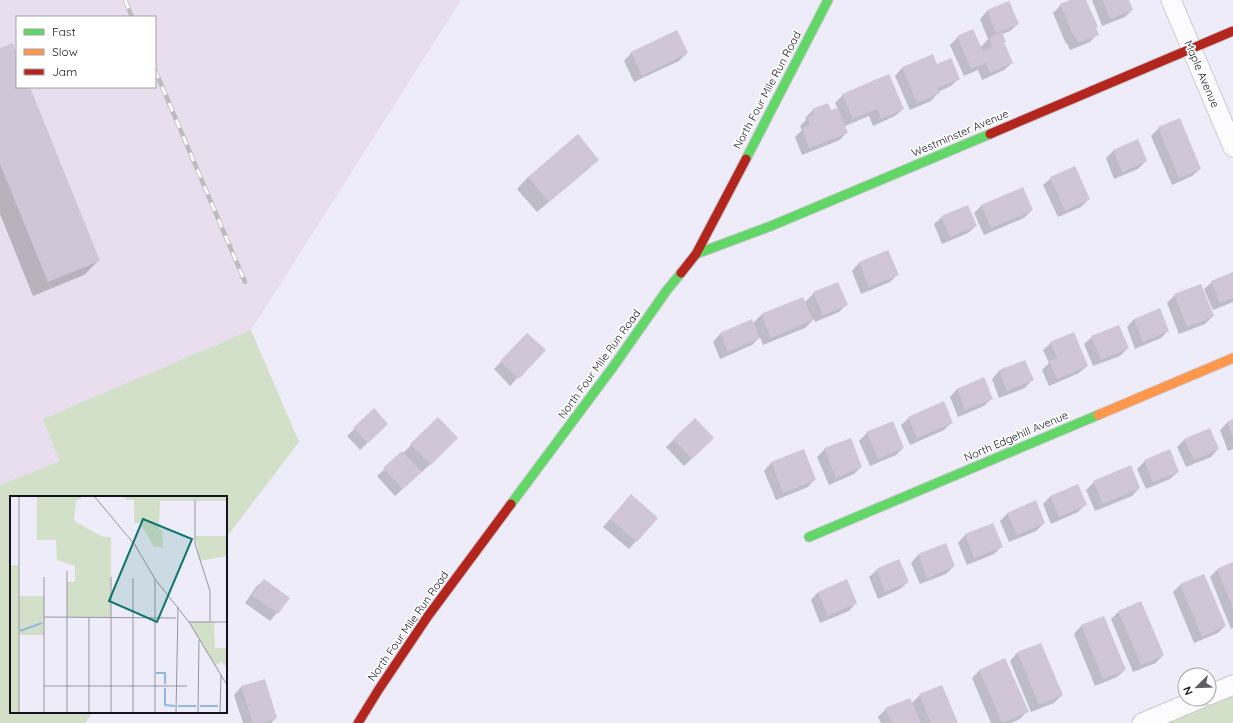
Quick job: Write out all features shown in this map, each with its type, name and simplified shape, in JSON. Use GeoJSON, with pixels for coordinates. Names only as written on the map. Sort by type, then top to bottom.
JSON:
{"type":"FeatureCollection","features":[{"type":"Feature","properties":{"kind":"street","name":"North Four Mile Run Road"},"geometry":{"type":"LineString","coordinates":[[358,723],[379,688],[428,616],[613,367],[667,290],[696,254],[828,0]]}},
{"type":"Feature","properties":{"kind":"street","name":"Maple Avenue"},"geometry":{"type":"LineString","coordinates":[[1171,0],[1233,147]]}},
{"type":"Feature","properties":{"kind":"street","name":"Westminster Avenue"},"geometry":{"type":"LineString","coordinates":[[696,254],[778,223],[1233,31]]}},
{"type":"Feature","properties":{"kind":"street","name":"North Edgehill Avenue"},"geometry":{"type":"LineString","coordinates":[[809,537],[1233,358]]}},
{"type":"Feature","properties":{"kind":"street"},"geometry":{"type":"LineString","coordinates":[[1217,692],[1233,685]]}},
{"type":"Feature","properties":{"kind":"street"},"geometry":{"type":"LineString","coordinates":[[1142,723],[1180,707]]}},
{"type":"Feature","properties":{"kind":"shaded area"},"geometry":{"type":"Polygon","coordinates":[[[0,0],[461,0],[251,330],[44,419],[60,461],[0,485],[0,0]]]}},
{"type":"Feature","properties":{"kind":"green space"},"geometry":{"type":"Polygon","coordinates":[[[251,330],[299,442],[227,537],[227,496],[10,496],[10,713],[92,713],[85,723],[0,723],[0,485],[60,461],[43,419],[251,330]]]}},
{"type":"Feature","properties":{"kind":"green space"},"geometry":{"type":"Polygon","coordinates":[[[1233,685],[1233,723],[1142,723],[1180,707],[1217,707],[1217,692],[1233,685]]]}},
{"type":"Feature","properties":{"kind":"building"},"geometry":{"type":"Polygon","coordinates":[[[1070,0],[1086,0],[1098,27],[1096,28],[1099,35],[1078,43],[1060,4],[1070,0]]]}},
{"type":"Feature","properties":{"kind":"building"},"geometry":{"type":"Polygon","coordinates":[[[1103,0],[1129,0],[1133,10],[1110,19],[1103,0]]]}},
{"type":"Feature","properties":{"kind":"building"},"geometry":{"type":"Polygon","coordinates":[[[1009,1],[1019,24],[996,33],[987,10],[1009,1]]]}},
{"type":"Feature","properties":{"kind":"building"},"geometry":{"type":"Polygon","coordinates":[[[973,29],[983,51],[992,47],[989,38],[1002,32],[1006,42],[1004,42],[1013,63],[990,73],[986,63],[971,69],[957,36],[973,29]]]}},
{"type":"Feature","properties":{"kind":"building"},"geometry":{"type":"Polygon","coordinates":[[[677,30],[688,53],[642,76],[631,52],[677,30]]]}},
{"type":"Feature","properties":{"kind":"building"},"geometry":{"type":"Polygon","coordinates":[[[13,43],[16,51],[16,88],[30,88],[100,261],[48,282],[0,164],[0,48],[13,43]]]}},
{"type":"Feature","properties":{"kind":"building"},"geometry":{"type":"Polygon","coordinates":[[[933,54],[937,64],[951,58],[960,79],[937,88],[940,93],[917,103],[902,67],[933,54]]]}},
{"type":"Feature","properties":{"kind":"building"},"geometry":{"type":"Polygon","coordinates":[[[889,74],[904,109],[881,119],[877,109],[853,119],[842,94],[889,74]]]}},
{"type":"Feature","properties":{"kind":"building"},"geometry":{"type":"Polygon","coordinates":[[[828,103],[831,110],[838,108],[848,133],[809,148],[802,129],[810,125],[807,117],[814,114],[812,109],[828,103]]]}},
{"type":"Feature","properties":{"kind":"building"},"geometry":{"type":"Polygon","coordinates":[[[1180,118],[1201,169],[1179,178],[1158,127],[1180,118]]]}},
{"type":"Feature","properties":{"kind":"building"},"geometry":{"type":"Polygon","coordinates":[[[578,134],[599,160],[549,202],[528,177],[578,134]]]}},
{"type":"Feature","properties":{"kind":"building"},"geometry":{"type":"Polygon","coordinates":[[[1138,139],[1147,161],[1122,172],[1113,150],[1138,139]]]}},
{"type":"Feature","properties":{"kind":"building"},"geometry":{"type":"Polygon","coordinates":[[[1075,166],[1090,199],[1065,211],[1050,177],[1075,166]]]}},
{"type":"Feature","properties":{"kind":"building"},"geometry":{"type":"Polygon","coordinates":[[[1023,187],[1033,210],[991,228],[981,205],[1023,187]]]}},
{"type":"Feature","properties":{"kind":"building"},"geometry":{"type":"Polygon","coordinates":[[[968,205],[977,226],[950,237],[941,216],[968,205]]]}},
{"type":"Feature","properties":{"kind":"building"},"geometry":{"type":"Polygon","coordinates":[[[888,250],[899,275],[869,287],[859,262],[888,250]]]}},
{"type":"Feature","properties":{"kind":"building"},"geometry":{"type":"Polygon","coordinates":[[[1233,272],[1233,298],[1220,303],[1211,281],[1233,272]]]}},
{"type":"Feature","properties":{"kind":"building"},"geometry":{"type":"Polygon","coordinates":[[[838,282],[848,305],[823,315],[813,292],[838,282]]]}},
{"type":"Feature","properties":{"kind":"building"},"geometry":{"type":"Polygon","coordinates":[[[1201,284],[1214,316],[1187,327],[1174,294],[1201,284]]]}},
{"type":"Feature","properties":{"kind":"building"},"geometry":{"type":"Polygon","coordinates":[[[803,297],[813,320],[771,338],[761,314],[803,297]]]}},
{"type":"Feature","properties":{"kind":"building"},"geometry":{"type":"Polygon","coordinates":[[[1160,308],[1169,331],[1143,342],[1134,319],[1160,308]]]}},
{"type":"Feature","properties":{"kind":"building"},"geometry":{"type":"Polygon","coordinates":[[[752,319],[760,338],[728,352],[720,333],[752,319]]]}},
{"type":"Feature","properties":{"kind":"building"},"geometry":{"type":"Polygon","coordinates":[[[1119,325],[1129,348],[1101,360],[1091,336],[1119,325]]]}},
{"type":"Feature","properties":{"kind":"building"},"geometry":{"type":"Polygon","coordinates":[[[1074,332],[1088,366],[1057,379],[1049,361],[1057,358],[1050,342],[1074,332]]]}},
{"type":"Feature","properties":{"kind":"building"},"geometry":{"type":"Polygon","coordinates":[[[527,333],[546,350],[519,379],[500,361],[527,333]]]}},
{"type":"Feature","properties":{"kind":"building"},"geometry":{"type":"Polygon","coordinates":[[[1025,360],[1034,380],[1007,391],[999,370],[1025,360]]]}},
{"type":"Feature","properties":{"kind":"building"},"geometry":{"type":"Polygon","coordinates":[[[984,377],[993,399],[965,410],[957,389],[984,377]]]}},
{"type":"Feature","properties":{"kind":"building"},"geometry":{"type":"Polygon","coordinates":[[[944,401],[953,423],[917,438],[908,417],[944,401]]]}},
{"type":"Feature","properties":{"kind":"building"},"geometry":{"type":"Polygon","coordinates":[[[374,408],[388,424],[368,443],[353,428],[374,408]]]}},
{"type":"Feature","properties":{"kind":"building"},"geometry":{"type":"Polygon","coordinates":[[[438,417],[458,438],[431,465],[410,444],[438,417]]]}},
{"type":"Feature","properties":{"kind":"building"},"geometry":{"type":"Polygon","coordinates":[[[695,418],[714,438],[692,459],[673,439],[695,418]]]}},
{"type":"Feature","properties":{"kind":"building"},"geometry":{"type":"Polygon","coordinates":[[[1233,419],[1233,437],[1227,422],[1233,419]]]}},
{"type":"Feature","properties":{"kind":"building"},"geometry":{"type":"Polygon","coordinates":[[[893,421],[904,448],[878,459],[866,432],[893,421]]]}},
{"type":"Feature","properties":{"kind":"building"},"geometry":{"type":"Polygon","coordinates":[[[1210,428],[1219,449],[1194,460],[1184,439],[1210,428]]]}},
{"type":"Feature","properties":{"kind":"building"},"geometry":{"type":"Polygon","coordinates":[[[851,438],[862,467],[836,478],[824,448],[851,438]]]}},
{"type":"Feature","properties":{"kind":"building"},"geometry":{"type":"Polygon","coordinates":[[[804,449],[816,480],[783,493],[771,462],[804,449]]]}},
{"type":"Feature","properties":{"kind":"building"},"geometry":{"type":"Polygon","coordinates":[[[1170,449],[1179,472],[1153,482],[1144,460],[1170,449]]]}},
{"type":"Feature","properties":{"kind":"building"},"geometry":{"type":"Polygon","coordinates":[[[402,451],[422,472],[403,489],[383,468],[402,451]]]}},
{"type":"Feature","properties":{"kind":"building"},"geometry":{"type":"Polygon","coordinates":[[[1131,465],[1140,488],[1103,504],[1093,481],[1131,465]]]}},
{"type":"Feature","properties":{"kind":"building"},"geometry":{"type":"Polygon","coordinates":[[[1078,484],[1087,505],[1059,517],[1050,496],[1078,484]]]}},
{"type":"Feature","properties":{"kind":"building"},"geometry":{"type":"Polygon","coordinates":[[[631,494],[658,518],[637,542],[610,519],[631,494]]]}},
{"type":"Feature","properties":{"kind":"building"},"geometry":{"type":"Polygon","coordinates":[[[1036,500],[1045,523],[1017,535],[1007,513],[1036,500]]]}},
{"type":"Feature","properties":{"kind":"building"},"geometry":{"type":"Polygon","coordinates":[[[993,523],[1003,547],[974,558],[965,534],[993,523]]]}},
{"type":"Feature","properties":{"kind":"building"},"geometry":{"type":"Polygon","coordinates":[[[946,543],[955,566],[927,578],[918,554],[946,543]]]}},
{"type":"Feature","properties":{"kind":"building"},"geometry":{"type":"Polygon","coordinates":[[[899,559],[909,582],[885,592],[876,569],[899,559]]]}},
{"type":"Feature","properties":{"kind":"building"},"geometry":{"type":"Polygon","coordinates":[[[1233,562],[1233,608],[1217,569],[1233,562]]]}},
{"type":"Feature","properties":{"kind":"building"},"geometry":{"type":"Polygon","coordinates":[[[1204,574],[1226,626],[1202,637],[1180,584],[1204,574]]]}},
{"type":"Feature","properties":{"kind":"building"},"geometry":{"type":"Polygon","coordinates":[[[264,579],[290,598],[278,614],[252,595],[264,579]]]}},
{"type":"Feature","properties":{"kind":"building"},"geometry":{"type":"Polygon","coordinates":[[[847,579],[857,603],[828,616],[818,592],[847,579]]]}},
{"type":"Feature","properties":{"kind":"building"},"geometry":{"type":"Polygon","coordinates":[[[1141,601],[1164,655],[1141,665],[1118,611],[1141,601]]]}},
{"type":"Feature","properties":{"kind":"building"},"geometry":{"type":"Polygon","coordinates":[[[1104,616],[1126,670],[1103,679],[1081,625],[1104,616]]]}},
{"type":"Feature","properties":{"kind":"building"},"geometry":{"type":"Polygon","coordinates":[[[1041,643],[1063,695],[1039,705],[1017,652],[1041,643]]]}},
{"type":"Feature","properties":{"kind":"building"},"geometry":{"type":"Polygon","coordinates":[[[1005,658],[1029,712],[1002,723],[979,670],[1005,658]]]}},
{"type":"Feature","properties":{"kind":"building"},"geometry":{"type":"Polygon","coordinates":[[[265,679],[277,718],[262,723],[253,723],[241,686],[265,679]]]}},
{"type":"Feature","properties":{"kind":"building"},"geometry":{"type":"Polygon","coordinates":[[[942,685],[958,723],[931,723],[919,694],[942,685]]]}},
{"type":"Feature","properties":{"kind":"building"},"geometry":{"type":"Polygon","coordinates":[[[910,698],[921,723],[892,723],[885,708],[910,698]]]}},
{"type":"Feature","properties":{"kind":"railway"},"geometry":{"type":"LineString","coordinates":[[125,0],[132,16]]}},
{"type":"Feature","properties":{"kind":"railway"},"geometry":{"type":"LineString","coordinates":[[156,72],[245,282]]}},
{"type":"Feature","properties":{"kind":"traffic: fast"},"geometry":{"type":"LineString","coordinates":[[746,159],[828,0]]}},
{"type":"Feature","properties":{"kind":"traffic: fast"},"geometry":{"type":"LineString","coordinates":[[696,254],[771,226],[990,134]]}},
{"type":"Feature","properties":{"kind":"traffic: fast"},"geometry":{"type":"LineString","coordinates":[[511,504],[681,273]]}},
{"type":"Feature","properties":{"kind":"traffic: fast"},"geometry":{"type":"LineString","coordinates":[[809,537],[1098,415]]}},
{"type":"Feature","properties":{"kind":"traffic: slow"},"geometry":{"type":"LineString","coordinates":[[1098,415],[1233,358]]}},
{"type":"Feature","properties":{"kind":"traffic: jam"},"geometry":{"type":"LineString","coordinates":[[990,134],[1233,31]]}},
{"type":"Feature","properties":{"kind":"traffic: jam"},"geometry":{"type":"LineString","coordinates":[[681,273],[696,254],[746,159]]}},
{"type":"Feature","properties":{"kind":"traffic: jam"},"geometry":{"type":"LineString","coordinates":[[358,723],[428,616],[511,504]]}}]}
